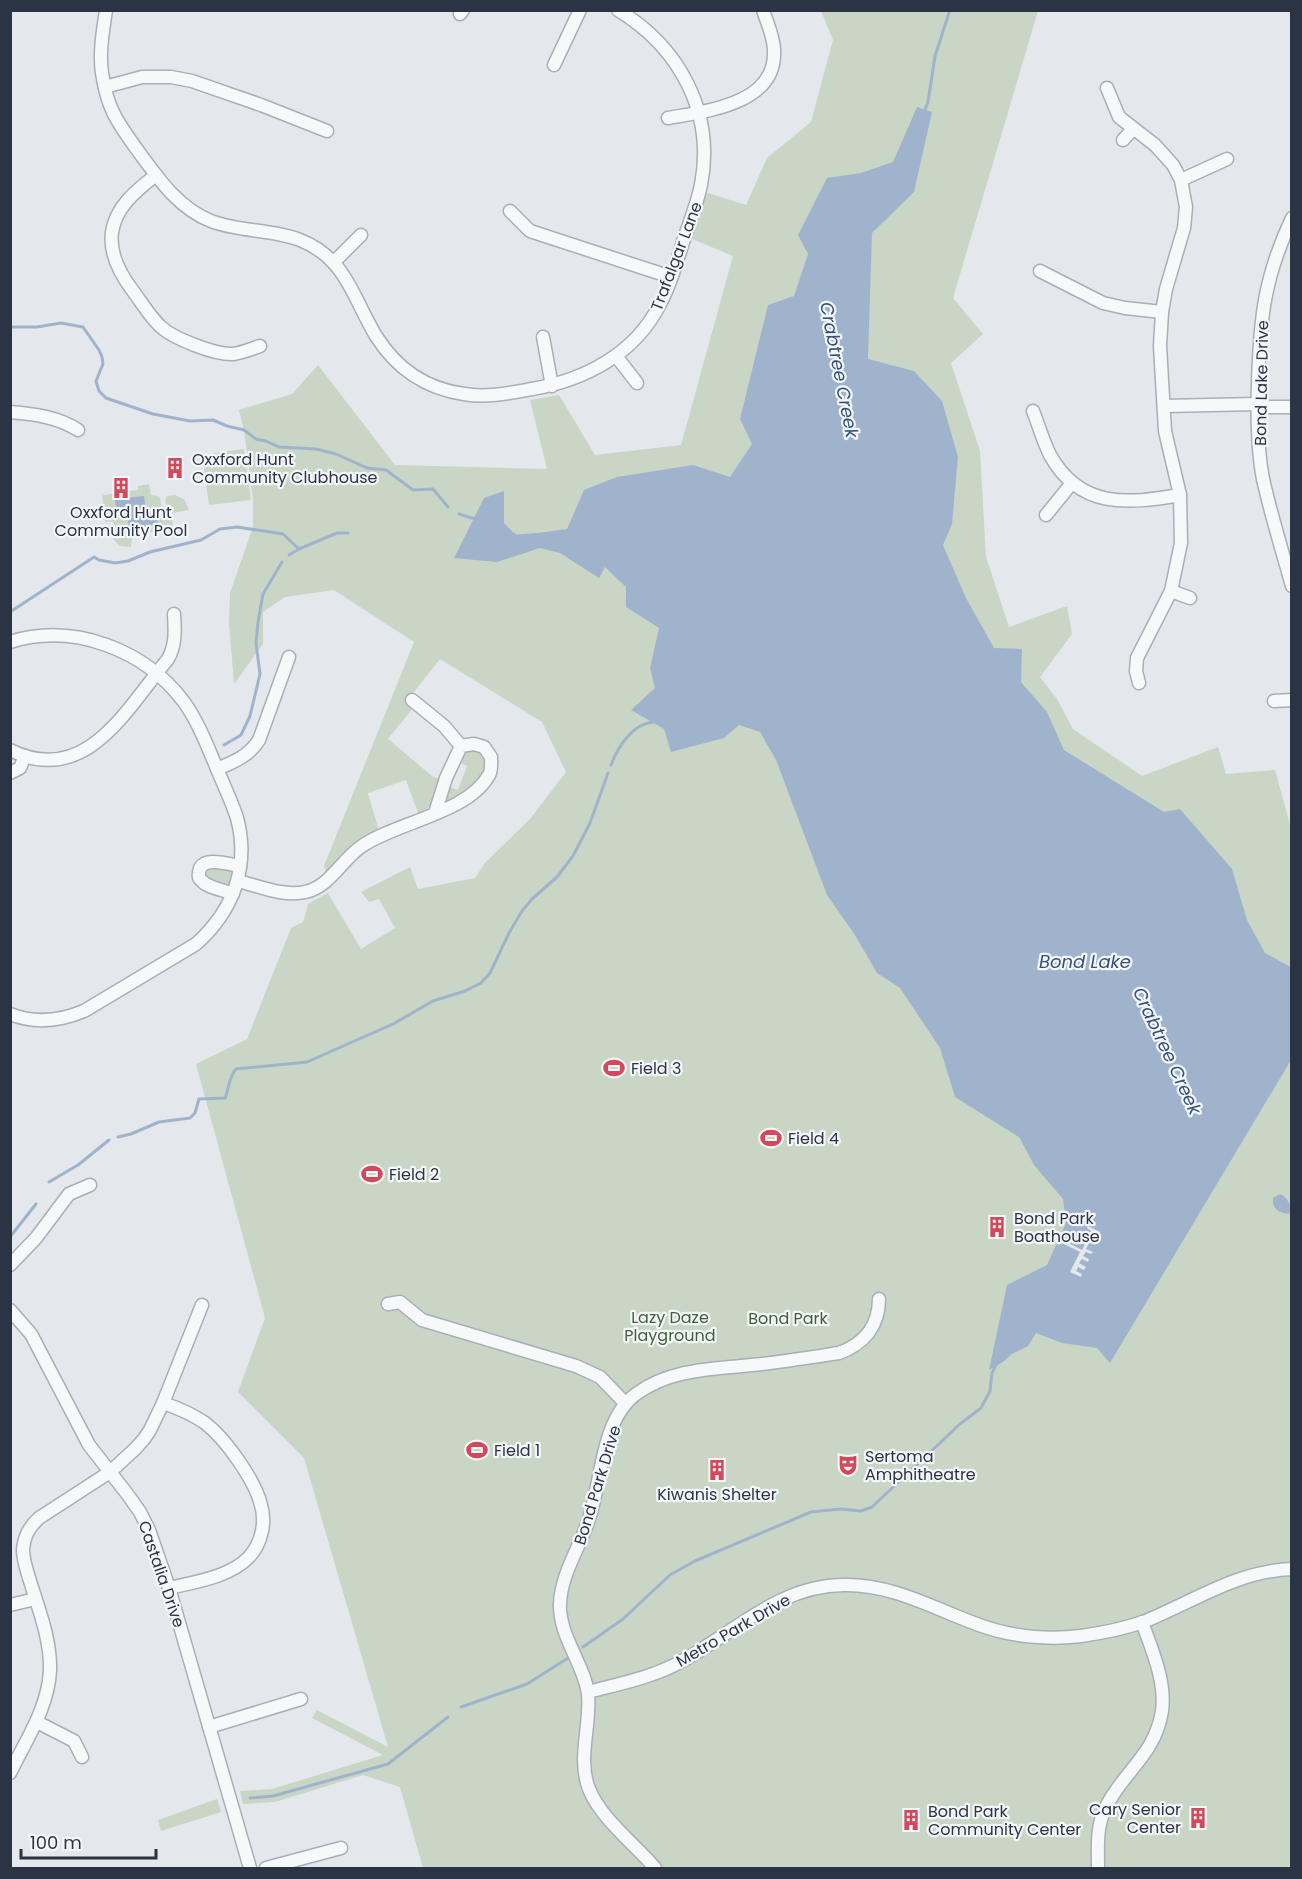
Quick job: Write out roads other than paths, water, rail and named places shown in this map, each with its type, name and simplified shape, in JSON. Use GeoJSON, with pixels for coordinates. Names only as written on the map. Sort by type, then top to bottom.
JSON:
{"type":"FeatureCollection","features":[{"type":"Feature","properties":{"kind":"street","name":"Trafalgar Lane"},"geometry":{"type":"LineString","coordinates":[[106,10],[100,56],[112,111],[156,175],[173,195],[200,216],[226,225],[288,236],[316,248],[334,262],[347,279],[377,338],[389,355],[407,371],[426,383],[450,392],[479,396],[552,386],[599,368],[616,356],[645,328],[654,316],[671,277],[697,202],[701,182],[703,140],[688,86],[676,62],[645,28],[618,10]]}},
{"type":"Feature","properties":{"kind":"street"},"geometry":{"type":"LineString","coordinates":[[554,65],[580,10]]}},
{"type":"Feature","properties":{"kind":"street"},"geometry":{"type":"LineString","coordinates":[[668,118],[697,113],[739,101],[755,92],[772,69],[774,49],[763,10]]}},
{"type":"Feature","properties":{"kind":"street"},"geometry":{"type":"LineString","coordinates":[[105,87],[142,77],[171,77],[192,81],[327,131]]}},
{"type":"Feature","properties":{"kind":"street"},"geometry":{"type":"LineString","coordinates":[[1107,88],[1119,117],[1163,153],[1173,165],[1185,194],[1184,228],[1166,289],[1160,346],[1165,430],[1180,495],[1181,543],[1171,591],[1137,658],[1136,671],[1139,683]]}},
{"type":"Feature","properties":{"kind":"street"},"geometry":{"type":"LineString","coordinates":[[1123,140],[1133,129]]}},
{"type":"Feature","properties":{"kind":"street"},"geometry":{"type":"LineString","coordinates":[[1181,180],[1227,159]]}},
{"type":"Feature","properties":{"kind":"street"},"geometry":{"type":"LineString","coordinates":[[156,175],[126,202],[112,231],[113,249],[118,267],[125,279],[154,320],[178,338],[229,354],[260,346]]}},
{"type":"Feature","properties":{"kind":"street"},"geometry":{"type":"LineString","coordinates":[[510,211],[530,231],[671,277]]}},
{"type":"Feature","properties":{"kind":"street","name":"Bond Lake Drive"},"geometry":{"type":"LineString","coordinates":[[1292,218],[1274,258],[1262,307],[1257,404],[1258,439],[1263,478],[1292,586]]}},
{"type":"Feature","properties":{"kind":"street"},"geometry":{"type":"LineString","coordinates":[[334,262],[362,235]]}},
{"type":"Feature","properties":{"kind":"street"},"geometry":{"type":"LineString","coordinates":[[1040,271],[1103,303],[1162,312]]}},
{"type":"Feature","properties":{"kind":"street"},"geometry":{"type":"LineString","coordinates":[[543,337],[552,386]]}},
{"type":"Feature","properties":{"kind":"street"},"geometry":{"type":"LineString","coordinates":[[616,356],[637,383]]}},
{"type":"Feature","properties":{"kind":"street"},"geometry":{"type":"LineString","coordinates":[[1164,406],[1257,404],[1266,407],[1292,407]]}},
{"type":"Feature","properties":{"kind":"street"},"geometry":{"type":"LineString","coordinates":[[1034,411],[1051,456],[1072,483],[1095,496],[1119,502],[1180,495]]}},
{"type":"Feature","properties":{"kind":"street"},"geometry":{"type":"LineString","coordinates":[[10,412],[50,418],[78,430]]}},
{"type":"Feature","properties":{"kind":"street"},"geometry":{"type":"LineString","coordinates":[[1046,515],[1072,483]]}},
{"type":"Feature","properties":{"kind":"street"},"geometry":{"type":"LineString","coordinates":[[1171,591],[1190,597]]}},
{"type":"Feature","properties":{"kind":"street"},"geometry":{"type":"LineString","coordinates":[[10,750],[25,756],[54,760],[74,756],[93,746],[122,717],[168,659],[173,648],[175,634],[174,614]]}},
{"type":"Feature","properties":{"kind":"street"},"geometry":{"type":"LineString","coordinates":[[10,642],[44,636],[77,637],[129,654],[156,673],[176,692],[198,724],[237,818],[241,842],[238,881],[233,894],[220,920],[196,944],[84,1011],[48,1021],[20,1018],[10,1014]]}},
{"type":"Feature","properties":{"kind":"street"},"geometry":{"type":"LineString","coordinates":[[217,769],[244,757],[256,746],[289,657]]}},
{"type":"Feature","properties":{"kind":"street"},"geometry":{"type":"LineString","coordinates":[[412,700],[444,726],[461,746]]}},
{"type":"Feature","properties":{"kind":"street"},"geometry":{"type":"LineString","coordinates":[[1274,701],[1292,700]]}},
{"type":"Feature","properties":{"kind":"street"},"geometry":{"type":"LineString","coordinates":[[238,881],[283,892],[310,891],[327,880],[351,855],[368,842],[455,805],[470,796],[489,775],[491,757],[484,747],[474,744],[461,746]]}},
{"type":"Feature","properties":{"kind":"street"},"geometry":{"type":"LineString","coordinates":[[435,813],[446,778],[461,746]]}},
{"type":"Feature","properties":{"kind":"street"},"geometry":{"type":"LineString","coordinates":[[10,773],[20,768],[25,756]]}},
{"type":"Feature","properties":{"kind":"street"},"geometry":{"type":"LineString","coordinates":[[233,894],[203,883],[199,879],[198,872],[201,865],[208,861],[240,866]]}},
{"type":"Feature","properties":{"kind":"street"},"geometry":{"type":"LineString","coordinates":[[10,1264],[36,1238],[69,1194],[90,1185]]}},
{"type":"Feature","properties":{"kind":"street","name":"Bond Park Drive"},"geometry":{"type":"LineString","coordinates":[[656,1869],[599,1807],[586,1781],[584,1759],[588,1692],[561,1621],[560,1604],[564,1582],[589,1519],[609,1438],[625,1403],[653,1384],[670,1376],[686,1372],[839,1353],[849,1349],[869,1334],[879,1308],[879,1299]]}},
{"type":"Feature","properties":{"kind":"street"},"geometry":{"type":"LineString","coordinates":[[387,1304],[400,1302],[422,1320],[576,1366],[600,1377],[625,1403]]}},
{"type":"Feature","properties":{"kind":"street"},"geometry":{"type":"LineString","coordinates":[[10,1773],[37,1722],[46,1697],[50,1663],[47,1640],[23,1557],[24,1539],[31,1525],[61,1502],[82,1492],[110,1472],[144,1439],[164,1403],[202,1305]]}},
{"type":"Feature","properties":{"kind":"street","name":"Castalia Drive"},"geometry":{"type":"LineString","coordinates":[[10,1310],[31,1334],[93,1452],[128,1495],[145,1521],[169,1588],[250,1869]]}},
{"type":"Feature","properties":{"kind":"street"},"geometry":{"type":"LineString","coordinates":[[164,1403],[196,1417],[215,1431],[229,1447],[255,1491],[261,1505],[263,1526],[251,1555],[236,1568],[169,1588]]}},
{"type":"Feature","properties":{"kind":"street","name":"Metro Park Drive"},"geometry":{"type":"LineString","coordinates":[[588,1692],[671,1667],[765,1608],[797,1593],[830,1586],[869,1585],[884,1588],[985,1627],[1028,1636],[1078,1636],[1114,1630],[1142,1622],[1204,1592],[1246,1576],[1265,1571],[1292,1569]]}},
{"type":"Feature","properties":{"kind":"street"},"geometry":{"type":"LineString","coordinates":[[10,1605],[35,1599]]}},
{"type":"Feature","properties":{"kind":"street"},"geometry":{"type":"LineString","coordinates":[[1098,1869],[1098,1835],[1104,1811],[1117,1788],[1152,1743],[1162,1709],[1161,1684],[1142,1622]]}},
{"type":"Feature","properties":{"kind":"street"},"geometry":{"type":"LineString","coordinates":[[209,1727],[301,1700]]}},
{"type":"Feature","properties":{"kind":"street"},"geometry":{"type":"LineString","coordinates":[[37,1722],[74,1741],[82,1757]]}},
{"type":"Feature","properties":{"kind":"street"},"geometry":{"type":"LineString","coordinates":[[266,1869],[341,1848]]}},
{"type":"Feature","properties":{"kind":"water","name":"Bond Lake"},"geometry":{"type":"Polygon","coordinates":[[[917,107],[932,112],[914,192],[872,233],[868,359],[914,371],[942,401],[958,457],[952,524],[943,545],[966,598],[994,648],[1022,649],[1021,682],[1047,712],[1064,750],[1164,812],[1180,809],[1232,869],[1247,920],[1265,953],[1291,967],[1291,1060],[1110,1363],[1097,1348],[1062,1343],[1036,1333],[1028,1346],[989,1370],[1007,1285],[1047,1265],[1066,1223],[1063,1199],[1034,1165],[1019,1137],[955,1097],[940,1048],[900,988],[877,973],[855,935],[827,895],[776,760],[760,732],[739,725],[724,738],[671,752],[664,729],[631,710],[655,688],[650,668],[659,628],[626,607],[626,587],[605,567],[599,578],[560,553],[540,548],[497,562],[454,558],[484,498],[504,491],[504,523],[517,536],[567,529],[584,490],[617,477],[693,465],[730,477],[752,444],[740,419],[768,305],[794,296],[808,254],[798,235],[827,178],[861,173],[893,162],[917,107]]]}},
{"type":"Feature","properties":{"kind":"water"},"geometry":{"type":"Polygon","coordinates":[[[144,496],[146,512],[156,511],[158,524],[129,528],[126,508],[116,509],[115,499],[144,496]]]}},
{"type":"Feature","properties":{"kind":"water"},"geometry":{"type":"Polygon","coordinates":[[[1280,1194],[1289,1203],[1291,1211],[1288,1214],[1279,1211],[1274,1205],[1273,1198],[1280,1194]]]}},
{"type":"Feature","properties":{"kind":"waterway","name":"Crabtree Creek"},"geometry":{"type":"LineString","coordinates":[[924,112],[928,102],[935,56],[950,10]]}},
{"type":"Feature","properties":{"kind":"waterway"},"geometry":{"type":"LineString","coordinates":[[10,327],[37,327],[61,323],[83,327],[102,357],[103,364],[96,381],[99,391],[106,398],[153,414],[190,421],[213,420],[244,430],[256,439],[279,447],[316,449],[336,454],[367,468],[386,470],[413,490],[433,489],[448,507]]}},
{"type":"Feature","properties":{"kind":"waterway"},"geometry":{"type":"LineString","coordinates":[[459,514],[478,520]]}},
{"type":"Feature","properties":{"kind":"waterway"},"geometry":{"type":"LineString","coordinates":[[10,612],[94,557],[115,563],[128,561],[150,552],[201,540],[220,529],[237,527],[283,534],[299,549],[337,533],[348,533]]}},
{"type":"Feature","properties":{"kind":"waterway"},"geometry":{"type":"LineString","coordinates":[[514,534],[515,536],[545,534]]}},
{"type":"Feature","properties":{"kind":"waterway"},"geometry":{"type":"LineString","coordinates":[[289,555],[299,549]]}},
{"type":"Feature","properties":{"kind":"waterway"},"geometry":{"type":"LineString","coordinates":[[224,745],[241,735],[250,716],[260,674],[256,643],[263,594],[282,562]]}},
{"type":"Feature","properties":{"kind":"waterway"},"geometry":{"type":"LineString","coordinates":[[611,765],[622,744],[632,732],[653,722]]}},
{"type":"Feature","properties":{"kind":"waterway"},"geometry":{"type":"LineString","coordinates":[[118,1137],[159,1122],[190,1118],[195,1113],[199,1099],[225,1098],[230,1079],[236,1069],[307,1062],[393,1024],[433,1001],[465,991],[481,983],[490,973],[522,911],[557,877],[573,856],[590,823],[608,773]]}},
{"type":"Feature","properties":{"kind":"waterway"},"geometry":{"type":"LineString","coordinates":[[49,1182],[78,1165],[109,1140]]}},
{"type":"Feature","properties":{"kind":"waterway"},"geometry":{"type":"LineString","coordinates":[[10,1237],[36,1204]]}},
{"type":"Feature","properties":{"kind":"waterway"},"geometry":{"type":"LineString","coordinates":[[583,1647],[623,1619],[670,1575],[695,1561],[811,1512],[841,1509],[861,1511],[872,1507],[960,1424],[981,1408],[990,1391],[992,1373],[996,1365]]}},
{"type":"Feature","properties":{"kind":"waterway"},"geometry":{"type":"LineString","coordinates":[[461,1707],[527,1684],[568,1658]]}},
{"type":"Feature","properties":{"kind":"waterway"},"geometry":{"type":"LineString","coordinates":[[250,1798],[273,1796],[388,1764],[448,1717]]}},
{"type":"Feature","properties":{"kind":"place","name":"Oxxford Hunt Community Clubhouse"},"geometry":{"type":"Point","coordinates":[175,468]}},
{"type":"Feature","properties":{"kind":"place","name":"Oxxford Hunt Community Pool"},"geometry":{"type":"Point","coordinates":[121,488]}},
{"type":"Feature","properties":{"kind":"place","name":"Field 3"},"geometry":{"type":"Point","coordinates":[614,1068]}},
{"type":"Feature","properties":{"kind":"place","name":"Field 4"},"geometry":{"type":"Point","coordinates":[771,1138]}},
{"type":"Feature","properties":{"kind":"place","name":"Field 2"},"geometry":{"type":"Point","coordinates":[372,1174]}},
{"type":"Feature","properties":{"kind":"place","name":"Bond Park Boathouse"},"geometry":{"type":"Point","coordinates":[997,1227]}},
{"type":"Feature","properties":{"kind":"place","name":"Field 1"},"geometry":{"type":"Point","coordinates":[477,1450]}},
{"type":"Feature","properties":{"kind":"place","name":"Sertoma Amphitheatre"},"geometry":{"type":"Point","coordinates":[848,1465]}},
{"type":"Feature","properties":{"kind":"place","name":"Kiwanis Shelter"},"geometry":{"type":"Point","coordinates":[717,1470]}},
{"type":"Feature","properties":{"kind":"place","name":"Cary Senior Center"},"geometry":{"type":"Point","coordinates":[1198,1818]}},
{"type":"Feature","properties":{"kind":"place","name":"Bond Park Community Center"},"geometry":{"type":"Point","coordinates":[911,1820]}},
{"type":"Feature","properties":{"kind":"park label","name":"Bond Park"},"geometry":{"type":"Point","coordinates":[788,1318]}},
{"type":"Feature","properties":{"kind":"park label","name":"Lazy Daze Playground"},"geometry":{"type":"Point","coordinates":[670,1326]}}]}
